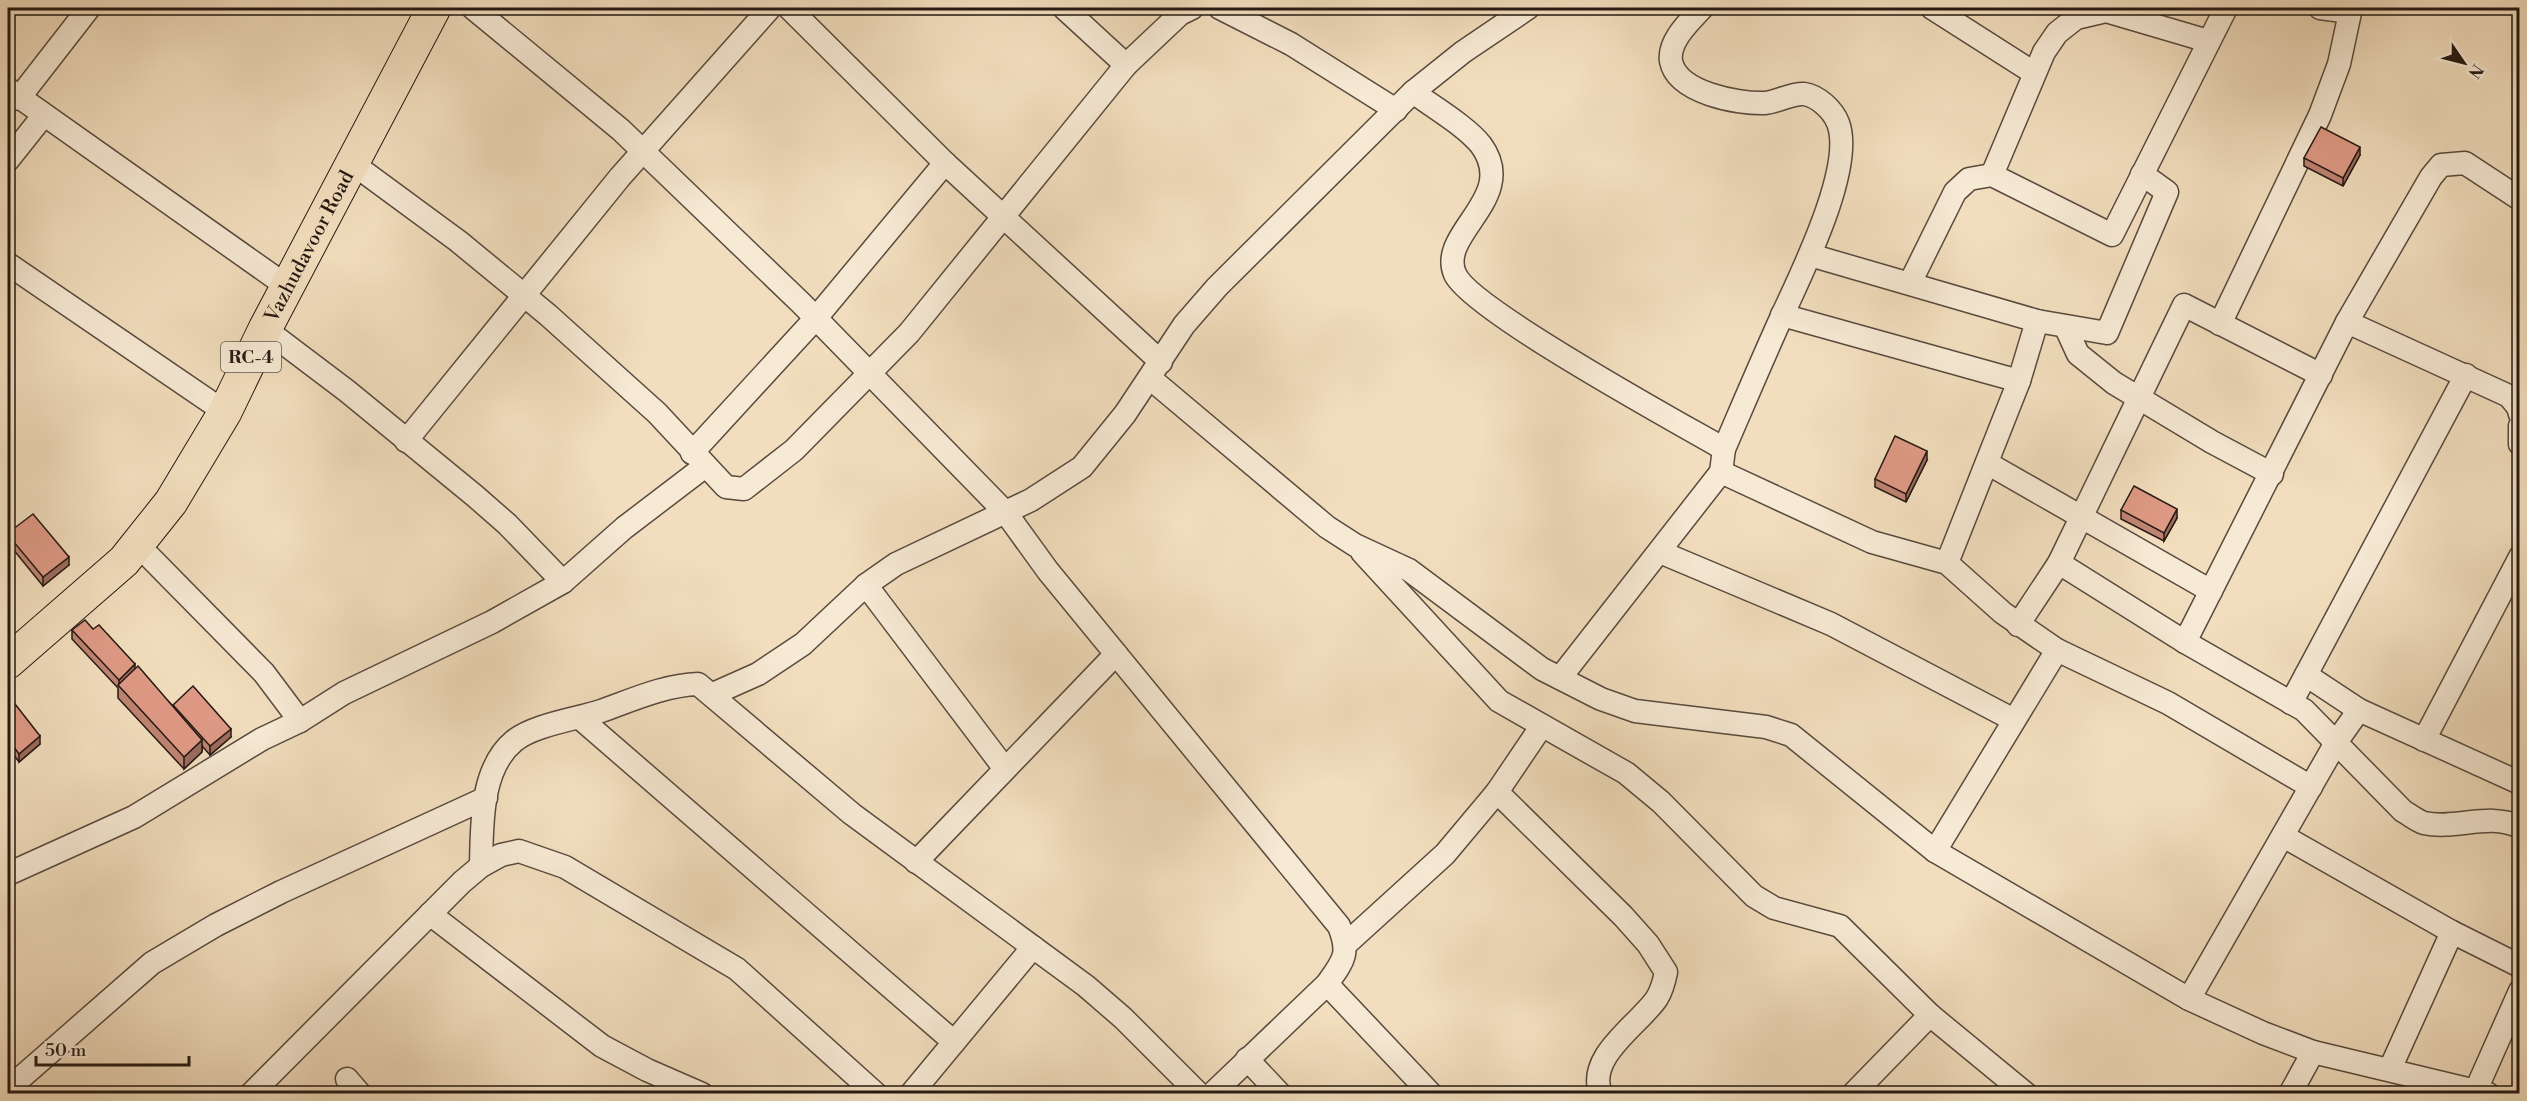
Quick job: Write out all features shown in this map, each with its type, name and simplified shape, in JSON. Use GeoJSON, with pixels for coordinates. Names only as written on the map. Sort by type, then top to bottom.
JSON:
{"type":"FeatureCollection","features":[{"type":"Feature","properties":{"kind":"main road","name":"Vazhudavoor Road"},"geometry":{"type":"LineString","coordinates":[[8,662],[123,561],[171,502],[225,412],[265,329],[434,8]]}},
{"type":"Feature","properties":{"kind":"street"},"geometry":{"type":"LineString","coordinates":[[89,8],[11,96],[288,287]]}},
{"type":"Feature","properties":{"kind":"street"},"geometry":{"type":"LineString","coordinates":[[473,8],[581,95],[645,152],[816,318],[1006,513],[1047,571],[1339,926],[1346,944],[1342,963],[1327,984],[1212,1094]]}},
{"type":"Feature","properties":{"kind":"street"},"geometry":{"type":"LineString","coordinates":[[405,441],[620,177],[645,152],[771,8]]}},
{"type":"Feature","properties":{"kind":"street"},"geometry":{"type":"LineString","coordinates":[[789,8],[1156,370],[1327,526],[1354,545],[1410,570],[1526,658],[1560,678],[1601,699],[1635,711],[1766,727],[1791,735],[1935,851],[2189,999],[2263,1033],[2313,1052],[2482,1092],[2520,991]]}},
{"type":"Feature","properties":{"kind":"street"},"geometry":{"type":"LineString","coordinates":[[1064,8],[1126,65]]}},
{"type":"Feature","properties":{"kind":"street"},"geometry":{"type":"LineString","coordinates":[[352,163],[525,295],[657,413],[698,460],[726,487],[744,489],[794,450],[870,374],[929,309],[1126,65],[1180,15],[1192,8]]}},
{"type":"Feature","properties":{"kind":"street"},"geometry":{"type":"LineString","coordinates":[[1220,8],[1260,16],[1396,110]]}},
{"type":"Feature","properties":{"kind":"street"},"geometry":{"type":"LineString","coordinates":[[713,694],[758,674],[802,644],[866,585],[896,564],[1006,513],[1082,467],[1104,443],[1156,370],[1184,325],[1217,287],[1413,92],[1463,52],[1528,8]]}},
{"type":"Feature","properties":{"kind":"street"},"geometry":{"type":"LineString","coordinates":[[1560,678],[1721,472],[1724,449],[1810,255],[1834,192],[1840,144],[1838,122],[1822,101],[1804,94],[1765,103],[1729,101],[1693,87],[1680,78],[1671,61],[1675,40],[1702,8]]}},
{"type":"Feature","properties":{"kind":"street"},"geometry":{"type":"LineString","coordinates":[[1932,8],[2034,73]]}},
{"type":"Feature","properties":{"kind":"street"},"geometry":{"type":"LineString","coordinates":[[1910,283],[1955,192],[1969,179],[1992,175],[2112,235],[2226,8]]}},
{"type":"Feature","properties":{"kind":"street"},"geometry":{"type":"LineString","coordinates":[[2220,324],[2320,115],[2339,64],[2350,10],[2320,8]]}},
{"type":"Feature","properties":{"kind":"street"},"geometry":{"type":"LineString","coordinates":[[1992,175],[2034,73],[2057,33],[2076,18],[2106,11],[2208,41]]}},
{"type":"Feature","properties":{"kind":"street"},"geometry":{"type":"LineString","coordinates":[[1413,92],[1480,145],[1492,169],[1490,192],[1459,241],[1452,263],[1455,276],[1472,292],[1533,336],[1724,449]]}},
{"type":"Feature","properties":{"kind":"street"},"geometry":{"type":"LineString","coordinates":[[8,160],[43,116]]}},
{"type":"Feature","properties":{"kind":"street"},"geometry":{"type":"LineString","coordinates":[[8,874],[134,817],[262,739],[300,721],[344,693],[483,627],[564,582],[698,460],[945,163]]}},
{"type":"Feature","properties":{"kind":"street"},"geometry":{"type":"LineString","coordinates":[[2185,642],[2347,322],[2441,165],[2465,163],[2518,195]]}},
{"type":"Feature","properties":{"kind":"street"},"geometry":{"type":"LineString","coordinates":[[1810,255],[2037,321],[2066,328],[2108,333],[2167,192],[2142,174]]}},
{"type":"Feature","properties":{"kind":"street"},"geometry":{"type":"LineString","coordinates":[[8,264],[225,412]]}},
{"type":"Feature","properties":{"kind":"street"},"geometry":{"type":"LineString","coordinates":[[2018,625],[2059,563],[2184,305],[2320,375]]}},
{"type":"Feature","properties":{"kind":"street"},"geometry":{"type":"LineString","coordinates":[[1782,315],[2019,381]]}},
{"type":"Feature","properties":{"kind":"street"},"geometry":{"type":"LineString","coordinates":[[1947,563],[2019,381],[2037,321]]}},
{"type":"Feature","properties":{"kind":"street"},"geometry":{"type":"LineString","coordinates":[[2347,322],[2509,396],[2518,407],[2520,414]]}},
{"type":"Feature","properties":{"kind":"street"},"geometry":{"type":"LineString","coordinates":[[2066,328],[2078,354],[2137,399],[2271,474]]}},
{"type":"Feature","properties":{"kind":"street"},"geometry":{"type":"LineString","coordinates":[[265,329],[347,391],[405,441],[426,455],[507,524],[564,582]]}},
{"type":"Feature","properties":{"kind":"street"},"geometry":{"type":"LineString","coordinates":[[2291,703],[2466,375]]}},
{"type":"Feature","properties":{"kind":"street"},"geometry":{"type":"LineString","coordinates":[[2520,426],[2520,444]]}},
{"type":"Feature","properties":{"kind":"street"},"geometry":{"type":"LineString","coordinates":[[1987,463],[2211,591]]}},
{"type":"Feature","properties":{"kind":"street"},"geometry":{"type":"LineString","coordinates":[[1721,472],[1872,542],[1947,563],[2018,625],[2057,650],[2169,703],[2311,787]]}},
{"type":"Feature","properties":{"kind":"street"},"geometry":{"type":"LineString","coordinates":[[137,544],[264,673],[300,721]]}},
{"type":"Feature","properties":{"kind":"street"},"geometry":{"type":"LineString","coordinates":[[1354,545],[1499,701],[1541,727],[1595,754],[1626,773],[1661,802],[1754,896],[1774,908],[1840,926],[1930,1015],[2026,1094]]}},
{"type":"Feature","properties":{"kind":"street"},"geometry":{"type":"LineString","coordinates":[[1660,552],[1831,624],[2014,720]]}},
{"type":"Feature","properties":{"kind":"street"},"geometry":{"type":"LineString","coordinates":[[2424,740],[2520,557]]}},
{"type":"Feature","properties":{"kind":"street"},"geometry":{"type":"LineString","coordinates":[[2059,563],[2185,642],[2304,710],[2337,741],[2403,811],[2421,822],[2439,825],[2498,820],[2520,827]]}},
{"type":"Feature","properties":{"kind":"street"},"geometry":{"type":"LineString","coordinates":[[866,585],[1005,769]]}},
{"type":"Feature","properties":{"kind":"street"},"geometry":{"type":"LineString","coordinates":[[1935,851],[2057,650]]}},
{"type":"Feature","properties":{"kind":"street"},"geometry":{"type":"LineString","coordinates":[[916,862],[1116,654]]}},
{"type":"Feature","properties":{"kind":"street"},"geometry":{"type":"LineString","coordinates":[[2306,675],[2360,710],[2520,783]]}},
{"type":"Feature","properties":{"kind":"street"},"geometry":{"type":"LineString","coordinates":[[481,866],[486,798],[501,757],[515,740],[538,730],[683,684],[698,684],[713,694],[852,814],[1086,986],[1124,1018],[1199,1094]]}},
{"type":"Feature","properties":{"kind":"street"},"geometry":{"type":"LineString","coordinates":[[2189,999],[2337,741],[2360,710]]}},
{"type":"Feature","properties":{"kind":"street"},"geometry":{"type":"LineString","coordinates":[[580,718],[954,1042]]}},
{"type":"Feature","properties":{"kind":"street"},"geometry":{"type":"LineString","coordinates":[[1346,944],[1445,854],[1497,792],[1541,727]]}},
{"type":"Feature","properties":{"kind":"street"},"geometry":{"type":"LineString","coordinates":[[1497,792],[1623,916],[1648,944],[1666,972],[1663,986],[1656,1000],[1614,1044],[1603,1062],[1599,1074],[1601,1094]]}},
{"type":"Feature","properties":{"kind":"street"},"geometry":{"type":"LineString","coordinates":[[8,1089],[152,963],[216,925],[281,892],[486,798]]}},
{"type":"Feature","properties":{"kind":"street"},"geometry":{"type":"LineString","coordinates":[[2283,836],[2451,932],[2520,966]]}},
{"type":"Feature","properties":{"kind":"street"},"geometry":{"type":"LineString","coordinates":[[251,1094],[430,914],[481,866],[501,855],[519,851],[565,867],[737,969],[762,988],[876,1094]]}},
{"type":"Feature","properties":{"kind":"street"},"geometry":{"type":"LineString","coordinates":[[430,914],[602,1046],[647,1070],[702,1094]]}},
{"type":"Feature","properties":{"kind":"street"},"geometry":{"type":"LineString","coordinates":[[2390,1069],[2451,932]]}},
{"type":"Feature","properties":{"kind":"street"},"geometry":{"type":"LineString","coordinates":[[911,1094],[1033,947]]}},
{"type":"Feature","properties":{"kind":"street"},"geometry":{"type":"LineString","coordinates":[[1327,984],[1431,1094]]}},
{"type":"Feature","properties":{"kind":"street"},"geometry":{"type":"LineString","coordinates":[[1853,1094],[1930,1015]]}},
{"type":"Feature","properties":{"kind":"street"},"geometry":{"type":"LineString","coordinates":[[2290,1094],[2313,1052]]}},
{"type":"Feature","properties":{"kind":"street"},"geometry":{"type":"LineString","coordinates":[[1247,1059],[1280,1094]]}},
{"type":"Feature","properties":{"kind":"building"},"geometry":{"type":"Polygon","coordinates":[[[2321,127],[2360,147],[2343,178],[2304,158],[2321,127]]]}},
{"type":"Feature","properties":{"kind":"building"},"geometry":{"type":"Polygon","coordinates":[[[1895,436],[1927,451],[1906,494],[1875,479],[1895,436]]]}},
{"type":"Feature","properties":{"kind":"building"},"geometry":{"type":"Polygon","coordinates":[[[2134,486],[2177,509],[2164,533],[2121,510],[2134,486]]]}},
{"type":"Feature","properties":{"kind":"building"},"geometry":{"type":"Polygon","coordinates":[[[33,514],[69,557],[43,577],[8,535],[33,514]]]}},
{"type":"Feature","properties":{"kind":"building"},"geometry":{"type":"Polygon","coordinates":[[[85,620],[93,629],[99,625],[135,664],[119,680],[72,630],[85,620]]]}},
{"type":"Feature","properties":{"kind":"building"},"geometry":{"type":"Polygon","coordinates":[[[138,666],[202,740],[184,757],[118,685],[138,666]]]}},
{"type":"Feature","properties":{"kind":"building"},"geometry":{"type":"Polygon","coordinates":[[[193,686],[231,729],[210,746],[173,705],[193,686]]]}},
{"type":"Feature","properties":{"kind":"building"},"geometry":{"type":"Polygon","coordinates":[[[8,695],[40,736],[19,754],[8,739],[8,695]]]}}]}
